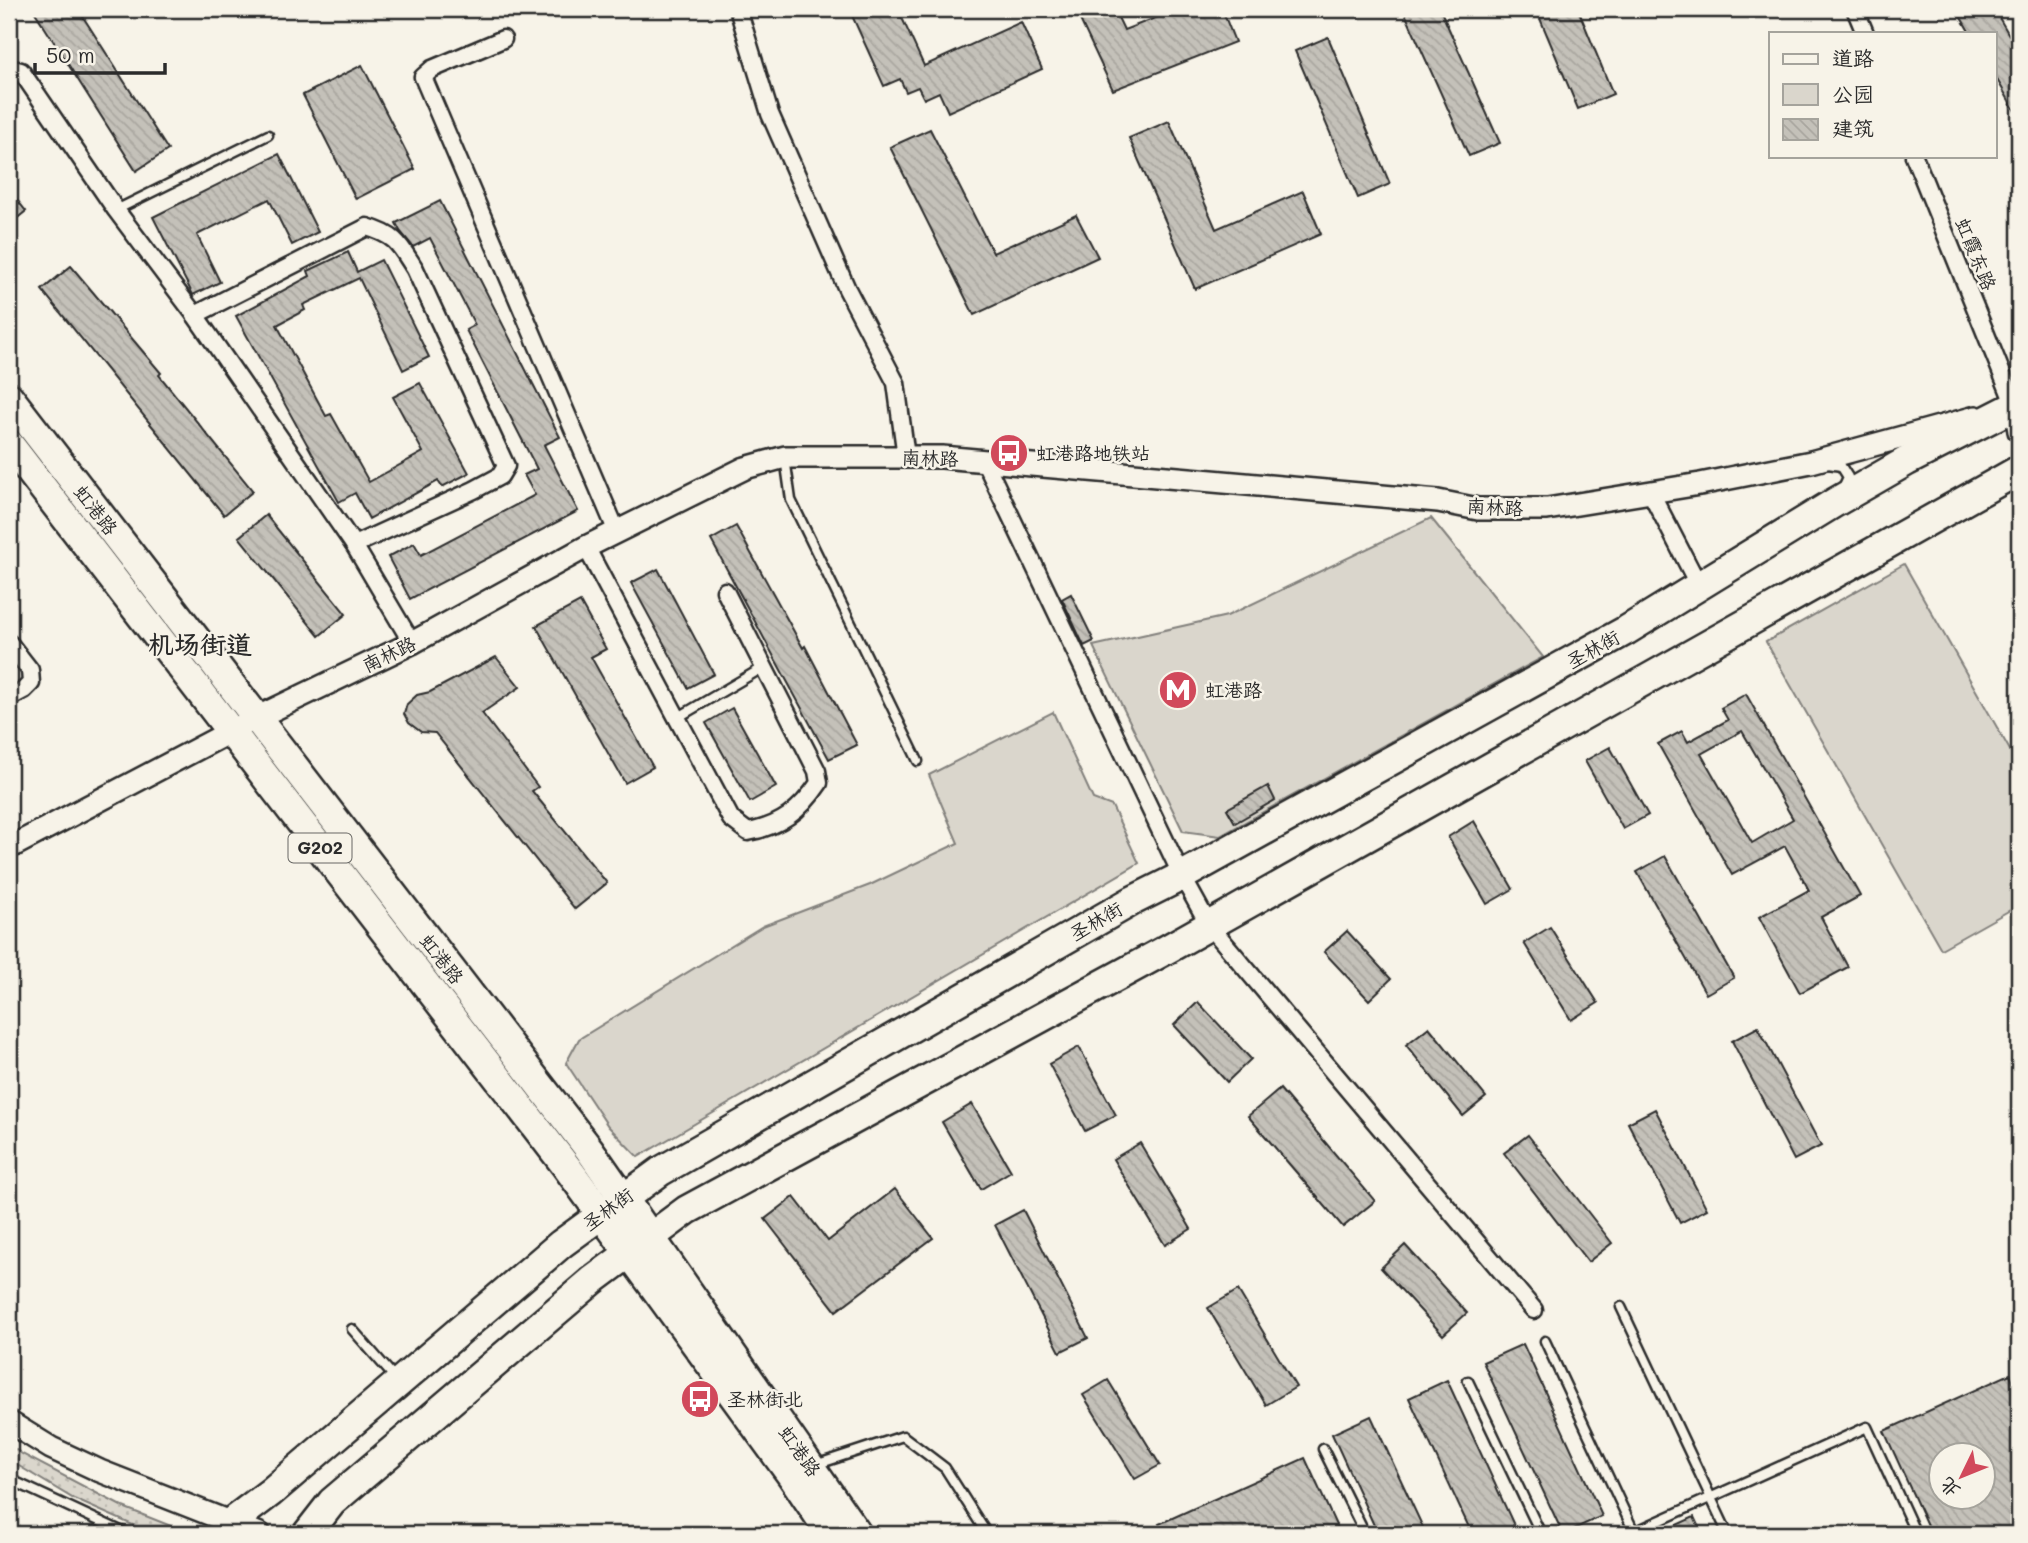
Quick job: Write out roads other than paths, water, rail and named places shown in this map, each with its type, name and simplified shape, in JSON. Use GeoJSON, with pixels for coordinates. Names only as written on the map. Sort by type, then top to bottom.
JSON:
{"type":"FeatureCollection","features":[{"type":"Feature","properties":{"kind":"highway","name":"虹港路"},"geometry":{"type":"LineString","coordinates":[[9,397],[589,1149],[613,1206]]}},
{"type":"Feature","properties":{"kind":"highway","name":"圣林街"},"geometry":{"type":"LineString","coordinates":[[230,1523],[271,1492],[561,1244],[661,1171],[1134,900],[1627,630],[1833,503],[1907,461],[2018,413]]}},
{"type":"Feature","properties":{"kind":"highway","name":"虹港路"},"geometry":{"type":"LineString","coordinates":[[9,444],[230,731],[613,1206],[831,1534]]}},
{"type":"Feature","properties":{"kind":"highway"},"geometry":{"type":"LineString","coordinates":[[307,1534],[332,1502],[593,1280],[687,1210],[1209,925],[2019,470]]}},
{"type":"Feature","properties":{"kind":"highway","name":"虹港路"},"geometry":{"type":"LineString","coordinates":[[640,1245],[811,1466],[857,1534]]}},
{"type":"Feature","properties":{"kind":"street"},"geometry":{"type":"LineString","coordinates":[[738,9],[771,114],[847,289],[895,383],[906,457]]}},
{"type":"Feature","properties":{"kind":"street"},"geometry":{"type":"LineString","coordinates":[[1855,9],[1865,32]]}},
{"type":"Feature","properties":{"kind":"street"},"geometry":{"type":"LineString","coordinates":[[503,39],[432,69],[423,77],[617,532]]}},
{"type":"Feature","properties":{"kind":"street"},"geometry":{"type":"LineString","coordinates":[[9,68],[21,71],[116,210],[195,315],[354,545],[412,643]]}},
{"type":"Feature","properties":{"kind":"street","name":"虹霞东路"},"geometry":{"type":"LineString","coordinates":[[1915,158],[2018,413]]}},
{"type":"Feature","properties":{"kind":"street"},"geometry":{"type":"LineString","coordinates":[[195,315],[367,228],[389,233],[403,249],[415,269],[506,466],[500,476],[474,490],[354,545]]}},
{"type":"Feature","properties":{"kind":"street","name":"南林路"},"geometry":{"type":"LineString","coordinates":[[9,848],[230,731],[412,643],[586,547],[745,468],[785,457],[942,457],[1438,501],[1478,509],[1547,509],[1651,493],[1811,462],[2018,413]]}},
{"type":"Feature","properties":{"kind":"street"},"geometry":{"type":"LineString","coordinates":[[984,460],[1182,876],[1209,925],[1534,1310]]}},
{"type":"Feature","properties":{"kind":"street"},"geometry":{"type":"LineString","coordinates":[[1651,493],[1699,586]]}},
{"type":"Feature","properties":{"kind":"street"},"geometry":{"type":"LineString","coordinates":[[586,547],[731,819],[748,832],[768,828],[788,817],[810,797],[819,783],[817,771],[726,591]]}},
{"type":"Feature","properties":{"kind":"street"},"geometry":{"type":"LineString","coordinates":[[9,643],[30,670],[31,683],[9,698]]}},
{"type":"Feature","properties":{"kind":"street"},"geometry":{"type":"LineString","coordinates":[[9,1422],[51,1448],[100,1472],[260,1534]]}},
{"type":"Feature","properties":{"kind":"lane"},"geometry":{"type":"LineString","coordinates":[[116,210],[268,135]]}},
{"type":"Feature","properties":{"kind":"lane"},"geometry":{"type":"LineString","coordinates":[[785,457],[791,499],[918,761]]}},
{"type":"Feature","properties":{"kind":"lane"},"geometry":{"type":"LineString","coordinates":[[1811,462],[1841,467],[1848,477],[1833,503]]}},
{"type":"Feature","properties":{"kind":"lane"},"geometry":{"type":"LineString","coordinates":[[677,718],[764,667]]}},
{"type":"Feature","properties":{"kind":"lane"},"geometry":{"type":"LineString","coordinates":[[1621,1307],[1728,1534]]}},
{"type":"Feature","properties":{"kind":"lane"},"geometry":{"type":"LineString","coordinates":[[352,1329],[399,1383]]}},
{"type":"Feature","properties":{"kind":"lane"},"geometry":{"type":"LineString","coordinates":[[1545,1341],[1633,1534],[1867,1427],[1916,1534]]}},
{"type":"Feature","properties":{"kind":"lane"},"geometry":{"type":"LineString","coordinates":[[1468,1381],[1541,1534]]}},
{"type":"Feature","properties":{"kind":"lane"},"geometry":{"type":"LineString","coordinates":[[811,1466],[903,1436],[946,1468],[986,1534]]}},
{"type":"Feature","properties":{"kind":"lane"},"geometry":{"type":"LineString","coordinates":[[1323,1449],[1365,1534]]}},
{"type":"Feature","properties":{"kind":"lane"},"geometry":{"type":"LineString","coordinates":[[9,1479],[127,1534]]}},
{"type":"Feature","properties":{"kind":"place","name":"虹港路地铁站"},"geometry":{"type":"Point","coordinates":[1009,453]}},
{"type":"Feature","properties":{"kind":"place","name":"虹港路"},"geometry":{"type":"Point","coordinates":[1178,690]}},
{"type":"Feature","properties":{"kind":"place","name":"圣林街北"},"geometry":{"type":"Point","coordinates":[700,1399]}},
{"type":"Feature","properties":{"kind":"district","name":"机场街道"},"geometry":{"type":"Point","coordinates":[200,645]}}]}
